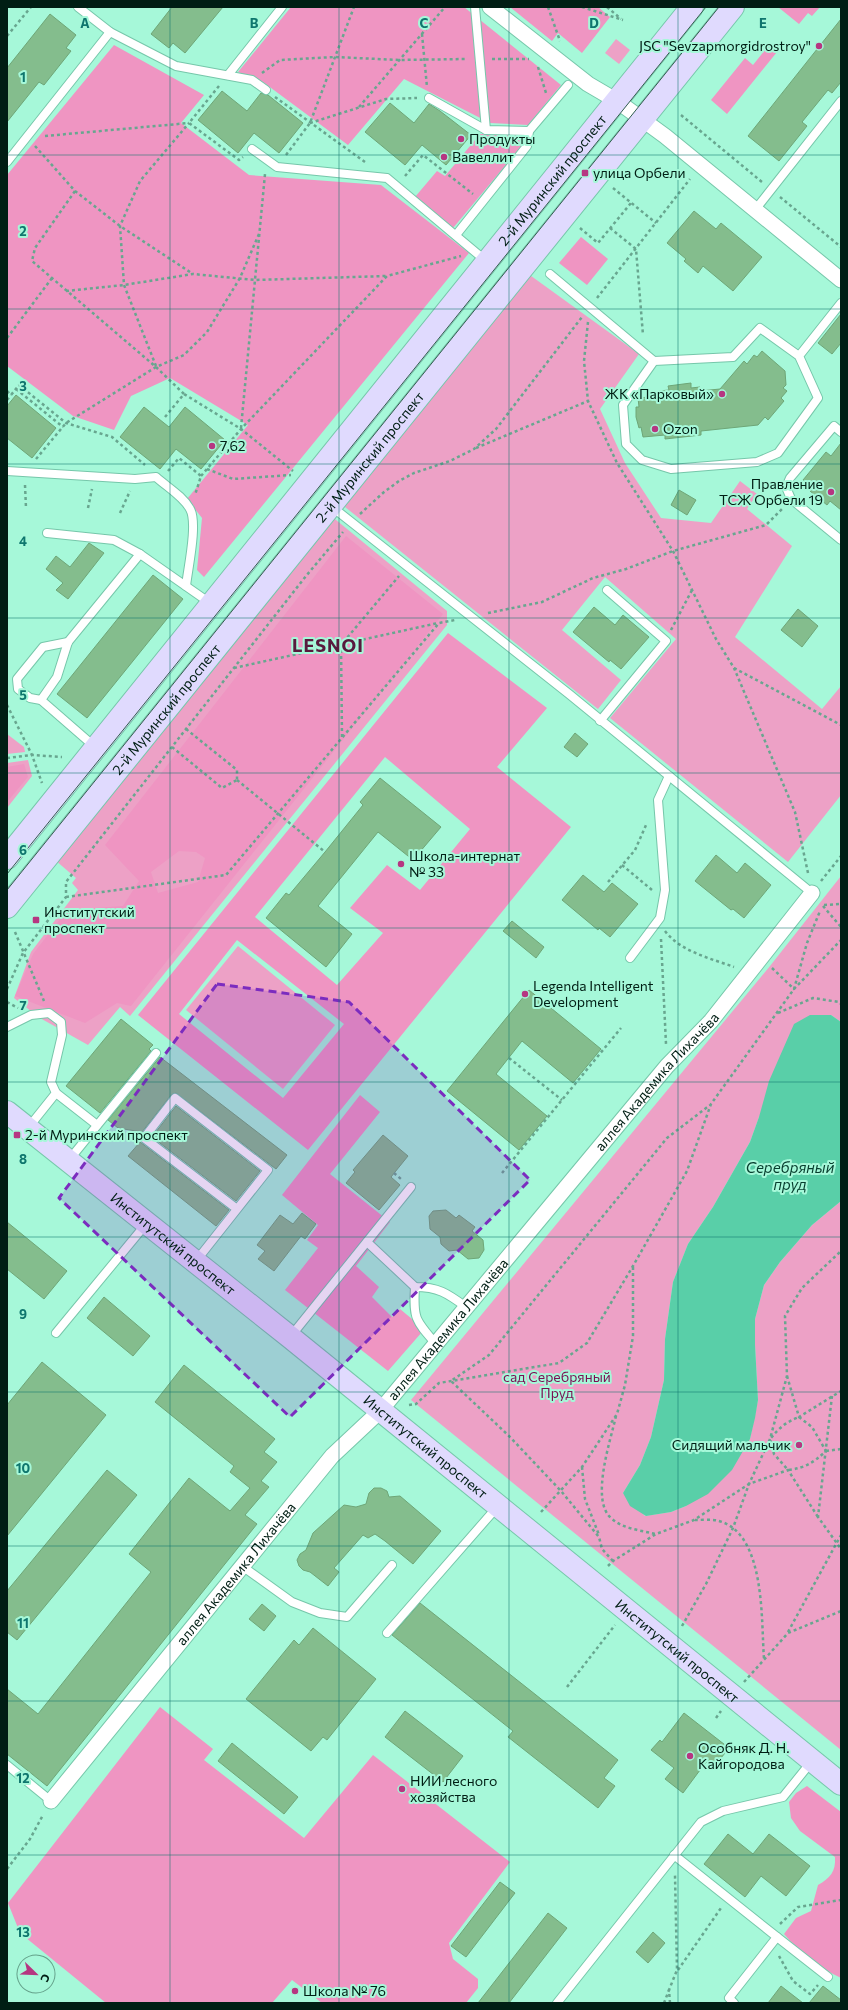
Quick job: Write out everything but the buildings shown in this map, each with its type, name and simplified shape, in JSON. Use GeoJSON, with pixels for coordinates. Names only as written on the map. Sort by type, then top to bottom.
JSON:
{"type":"FeatureCollection","features":[{"type":"Feature","properties":{"kind":"main road","name":"2-й Муринский проспект"},"geometry":{"type":"LineString","coordinates":[[7,858],[211,604],[481,257],[617,101],[692,7]]}},
{"type":"Feature","properties":{"kind":"main road","name":"2-й Муринский проспект"},"geometry":{"type":"LineString","coordinates":[[7,907],[733,7]]}},
{"type":"Feature","properties":{"kind":"main road","name":"Институтский проспект"},"geometry":{"type":"LineString","coordinates":[[7,1112],[290,1337],[841,1784]]}},
{"type":"Feature","properties":{"kind":"street"},"geometry":{"type":"LineString","coordinates":[[490,7],[588,84],[617,101],[642,119],[841,280]]}},
{"type":"Feature","properties":{"kind":"street","name":"аллея Академика Лихачёва"},"geometry":{"type":"LineString","coordinates":[[51,1801],[332,1456],[380,1411],[667,1066],[711,1021],[812,893]]}},
{"type":"Feature","properties":{"kind":"lane"},"geometry":{"type":"LineString","coordinates":[[78,7],[110,32],[176,66],[252,80],[266,90]]}},
{"type":"Feature","properties":{"kind":"lane"},"geometry":{"type":"LineString","coordinates":[[228,75],[282,7]]}},
{"type":"Feature","properties":{"kind":"lane"},"geometry":{"type":"LineString","coordinates":[[475,7],[478,59],[486,130]]}},
{"type":"Feature","properties":{"kind":"lane"},"geometry":{"type":"LineString","coordinates":[[7,162],[110,32]]}},
{"type":"Feature","properties":{"kind":"lane"},"geometry":{"type":"LineString","coordinates":[[456,235],[527,146],[530,131],[568,85]]}},
{"type":"Feature","properties":{"kind":"lane"},"geometry":{"type":"LineString","coordinates":[[428,98],[486,130],[530,131]]}},
{"type":"Feature","properties":{"kind":"lane"},"geometry":{"type":"LineString","coordinates":[[755,210],[841,101]]}},
{"type":"Feature","properties":{"kind":"lane"},"geometry":{"type":"LineString","coordinates":[[252,149],[277,167],[386,178],[481,257]]}},
{"type":"Feature","properties":{"kind":"lane"},"geometry":{"type":"LineString","coordinates":[[550,274],[654,361],[733,357],[760,328],[799,356],[818,398],[778,453],[757,462],[671,469],[642,460],[626,444],[623,405],[654,361]]}},
{"type":"Feature","properties":{"kind":"lane"},"geometry":{"type":"LineString","coordinates":[[799,356],[841,303]]}},
{"type":"Feature","properties":{"kind":"lane"},"geometry":{"type":"LineString","coordinates":[[841,432],[834,426],[790,478],[786,487],[791,498],[841,540]]}},
{"type":"Feature","properties":{"kind":"lane"},"geometry":{"type":"LineString","coordinates":[[7,471],[95,477],[158,479],[182,498],[190,508],[194,520],[186,586]]}},
{"type":"Feature","properties":{"kind":"lane"},"geometry":{"type":"LineString","coordinates":[[331,505],[669,776],[812,893]]}},
{"type":"Feature","properties":{"kind":"lane"},"geometry":{"type":"LineString","coordinates":[[47,533],[114,540],[140,554],[211,604]]}},
{"type":"Feature","properties":{"kind":"lane"},"geometry":{"type":"LineString","coordinates":[[41,700],[58,677],[68,642],[140,554]]}},
{"type":"Feature","properties":{"kind":"lane"},"geometry":{"type":"LineString","coordinates":[[600,721],[666,641],[607,590]]}},
{"type":"Feature","properties":{"kind":"lane"},"geometry":{"type":"LineString","coordinates":[[68,642],[43,647],[17,679],[18,689],[30,698],[41,700],[96,748]]}},
{"type":"Feature","properties":{"kind":"lane"},"geometry":{"type":"LineString","coordinates":[[630,958],[660,918],[665,890],[658,800],[669,776]]}},
{"type":"Feature","properties":{"kind":"lane"},"geometry":{"type":"LineString","coordinates":[[7,1027],[31,1015],[49,1013],[61,1022],[62,1036],[51,1082],[56,1093],[97,1125]]}},
{"type":"Feature","properties":{"kind":"lane"},"geometry":{"type":"LineString","coordinates":[[68,1161],[156,1053]]}},
{"type":"Feature","properties":{"kind":"lane"},"geometry":{"type":"LineString","coordinates":[[28,1129],[56,1093]]}},
{"type":"Feature","properties":{"kind":"lane"},"geometry":{"type":"LineString","coordinates":[[195,1262],[268,1170],[175,1098],[144,1138],[237,1209]]}},
{"type":"Feature","properties":{"kind":"lane"},"geometry":{"type":"LineString","coordinates":[[290,1337],[411,1187]]}},
{"type":"Feature","properties":{"kind":"lane"},"geometry":{"type":"LineString","coordinates":[[56,1333],[147,1223]]}},
{"type":"Feature","properties":{"kind":"lane"},"geometry":{"type":"LineString","coordinates":[[367,1242],[415,1287],[431,1287],[446,1292],[466,1307]]}},
{"type":"Feature","properties":{"kind":"lane"},"geometry":{"type":"LineString","coordinates":[[415,1287],[413,1309],[419,1325],[436,1344]]}},
{"type":"Feature","properties":{"kind":"lane"},"geometry":{"type":"LineString","coordinates":[[387,1633],[498,1506]]}},
{"type":"Feature","properties":{"kind":"lane"},"geometry":{"type":"LineString","coordinates":[[242,1566],[292,1602],[320,1613],[347,1617],[392,1565]]}},
{"type":"Feature","properties":{"kind":"lane"},"geometry":{"type":"LineString","coordinates":[[557,2003],[700,1822],[723,1811],[783,1797],[812,1760]]}},
{"type":"Feature","properties":{"kind":"lane"},"geometry":{"type":"LineString","coordinates":[[7,1765],[51,1801]]}},
{"type":"Feature","properties":{"kind":"lane"},"geometry":{"type":"LineString","coordinates":[[674,1855],[728,1898],[773,1938],[826,1976]]}},
{"type":"Feature","properties":{"kind":"lane"},"geometry":{"type":"LineString","coordinates":[[734,2003],[729,1998],[773,1938]]}},
{"type":"Feature","properties":{"kind":"path"},"geometry":{"type":"LineString","coordinates":[[7,36],[31,7]]}},
{"type":"Feature","properties":{"kind":"path"},"geometry":{"type":"LineString","coordinates":[[277,167],[310,123],[354,7]]}},
{"type":"Feature","properties":{"kind":"path"},"geometry":{"type":"LineString","coordinates":[[358,108],[445,7]]}},
{"type":"Feature","properties":{"kind":"path"},"geometry":{"type":"LineString","coordinates":[[548,7],[561,43]]}},
{"type":"Feature","properties":{"kind":"path"},"geometry":{"type":"LineString","coordinates":[[582,7],[623,20],[607,7]]}},
{"type":"Feature","properties":{"kind":"path"},"geometry":{"type":"LineString","coordinates":[[310,123],[386,99],[428,98],[422,34]]}},
{"type":"Feature","properties":{"kind":"path"},"geometry":{"type":"LineString","coordinates":[[252,80],[280,60],[335,57],[399,60],[536,59],[550,107]]}},
{"type":"Feature","properties":{"kind":"path"},"geometry":{"type":"LineString","coordinates":[[156,367],[124,285],[120,226],[140,181],[228,75]]}},
{"type":"Feature","properties":{"kind":"path"},"geometry":{"type":"LineString","coordinates":[[266,90],[386,178]]}},
{"type":"Feature","properties":{"kind":"path"},"geometry":{"type":"LineString","coordinates":[[26,137],[189,123],[239,160],[252,149]]}},
{"type":"Feature","properties":{"kind":"path"},"geometry":{"type":"LineString","coordinates":[[26,137],[75,191],[120,226],[193,274]]}},
{"type":"Feature","properties":{"kind":"path"},"geometry":{"type":"LineString","coordinates":[[397,186],[423,155],[483,201]]}},
{"type":"Feature","properties":{"kind":"path"},"geometry":{"type":"LineString","coordinates":[[241,429],[266,159]]}},
{"type":"Feature","properties":{"kind":"path"},"geometry":{"type":"LineString","coordinates":[[611,187],[656,222]]}},
{"type":"Feature","properties":{"kind":"path"},"geometry":{"type":"LineString","coordinates":[[75,191],[35,248],[32,261],[156,367],[184,394],[241,429],[296,474],[233,479],[207,469]]}},
{"type":"Feature","properties":{"kind":"path"},"geometry":{"type":"LineString","coordinates":[[579,228],[598,243],[631,203]]}},
{"type":"Feature","properties":{"kind":"path"},"geometry":{"type":"LineString","coordinates":[[610,228],[636,249],[644,352]]}},
{"type":"Feature","properties":{"kind":"path"},"geometry":{"type":"LineString","coordinates":[[26,508],[25,473],[66,423],[156,367],[184,355],[207,332],[240,278],[259,234]]}},
{"type":"Feature","properties":{"kind":"path"},"geometry":{"type":"LineString","coordinates":[[66,291],[124,285],[193,274],[255,280],[387,276],[481,257]]}},
{"type":"Feature","properties":{"kind":"path"},"geometry":{"type":"LineString","coordinates":[[190,508],[201,476],[241,429],[387,276]]}},
{"type":"Feature","properties":{"kind":"path"},"geometry":{"type":"LineString","coordinates":[[7,338],[52,278]]}},
{"type":"Feature","properties":{"kind":"path"},"geometry":{"type":"LineString","coordinates":[[590,307],[584,361],[588,401],[617,463],[673,551],[716,639],[734,668],[795,812],[812,893],[841,927]]}},
{"type":"Feature","properties":{"kind":"path"},"geometry":{"type":"LineString","coordinates":[[7,400],[19,385],[66,423],[112,437],[154,472],[158,479],[179,458],[201,476]]}},
{"type":"Feature","properties":{"kind":"path"},"geometry":{"type":"LineString","coordinates":[[16,389],[63,427]]}},
{"type":"Feature","properties":{"kind":"path"},"geometry":{"type":"LineString","coordinates":[[7,391],[11,395]]}},
{"type":"Feature","properties":{"kind":"path"},"geometry":{"type":"LineString","coordinates":[[165,417],[184,394]]}},
{"type":"Feature","properties":{"kind":"path"},"geometry":{"type":"LineString","coordinates":[[474,449],[518,432],[588,401]]}},
{"type":"Feature","properties":{"kind":"path"},"geometry":{"type":"LineString","coordinates":[[88,508],[95,477]]}},
{"type":"Feature","properties":{"kind":"path"},"geometry":{"type":"LineString","coordinates":[[120,513],[135,479]]}},
{"type":"Feature","properties":{"kind":"path"},"geometry":{"type":"LineString","coordinates":[[234,668],[542,602],[592,578],[626,569],[673,551],[766,525],[791,498]]}},
{"type":"Feature","properties":{"kind":"path"},"geometry":{"type":"LineString","coordinates":[[342,737],[340,645],[407,566]]}},
{"type":"Feature","properties":{"kind":"path"},"geometry":{"type":"LineString","coordinates":[[666,641],[692,590]]}},
{"type":"Feature","properties":{"kind":"path"},"geometry":{"type":"LineString","coordinates":[[66,896],[226,875],[439,623]]}},
{"type":"Feature","properties":{"kind":"path"},"geometry":{"type":"LineString","coordinates":[[734,668],[841,725]]}},
{"type":"Feature","properties":{"kind":"path"},"geometry":{"type":"LineString","coordinates":[[7,705],[32,755],[42,784]]}},
{"type":"Feature","properties":{"kind":"path"},"geometry":{"type":"LineString","coordinates":[[186,729],[237,770],[237,780]]}},
{"type":"Feature","properties":{"kind":"path"},"geometry":{"type":"LineString","coordinates":[[172,747],[222,788],[237,780]]}},
{"type":"Feature","properties":{"kind":"path"},"geometry":{"type":"LineString","coordinates":[[7,758],[32,755],[63,757]]}},
{"type":"Feature","properties":{"kind":"path"},"geometry":{"type":"LineString","coordinates":[[237,780],[325,852]]}},
{"type":"Feature","properties":{"kind":"path"},"geometry":{"type":"LineString","coordinates":[[608,882],[635,850],[658,800]]}},
{"type":"Feature","properties":{"kind":"path"},"geometry":{"type":"LineString","coordinates":[[812,893],[841,856]]}},
{"type":"Feature","properties":{"kind":"path"},"geometry":{"type":"LineString","coordinates":[[622,865],[663,899]]}},
{"type":"Feature","properties":{"kind":"path"},"geometry":{"type":"LineString","coordinates":[[7,989],[24,953],[66,896],[66,882]]}},
{"type":"Feature","properties":{"kind":"path"},"geometry":{"type":"LineString","coordinates":[[822,906],[841,904]]}},
{"type":"Feature","properties":{"kind":"path"},"geometry":{"type":"LineString","coordinates":[[794,989],[806,943],[822,906]]}},
{"type":"Feature","properties":{"kind":"path"},"geometry":{"type":"LineString","coordinates":[[660,918],[664,929],[671,939],[682,947],[749,973]]}},
{"type":"Feature","properties":{"kind":"path"},"geometry":{"type":"LineString","coordinates":[[660,918],[667,1066]]}},
{"type":"Feature","properties":{"kind":"path"},"geometry":{"type":"LineString","coordinates":[[15,932],[49,1013]]}},
{"type":"Feature","properties":{"kind":"path"},"geometry":{"type":"LineString","coordinates":[[409,1405],[416,1404],[439,1383],[559,1363],[587,1343],[687,1171],[711,1104],[794,989],[841,940]]}},
{"type":"Feature","properties":{"kind":"path"},"geometry":{"type":"LineString","coordinates":[[760,959],[794,989]]}},
{"type":"Feature","properties":{"kind":"path"},"geometry":{"type":"LineString","coordinates":[[777,1013],[813,998],[841,1004]]}},
{"type":"Feature","properties":{"kind":"path"},"geometry":{"type":"LineString","coordinates":[[502,1173],[621,1028]]}},
{"type":"Feature","properties":{"kind":"path"},"geometry":{"type":"LineString","coordinates":[[509,1058],[562,1100]]}},
{"type":"Feature","properties":{"kind":"path"},"geometry":{"type":"LineString","coordinates":[[451,1381],[489,1355],[667,1138],[711,1104]]}},
{"type":"Feature","properties":{"kind":"path"},"geometry":{"type":"LineString","coordinates":[[394,1173],[398,1177]]}},
{"type":"Feature","properties":{"kind":"path"},"geometry":{"type":"LineString","coordinates":[[826,1451],[812,1427],[799,1417],[787,1376],[784,1316],[802,1288],[841,1251]]}},
{"type":"Feature","properties":{"kind":"path"},"geometry":{"type":"LineString","coordinates":[[633,1266],[633,1336],[625,1385],[606,1458],[602,1492],[604,1506],[610,1518],[627,1528],[656,1534]]}},
{"type":"Feature","properties":{"kind":"path"},"geometry":{"type":"LineString","coordinates":[[682,1626],[706,1584],[733,1528],[749,1484],[770,1440],[787,1376]]}},
{"type":"Feature","properties":{"kind":"path"},"geometry":{"type":"LineString","coordinates":[[451,1381],[510,1437],[561,1491],[599,1537]]}},
{"type":"Feature","properties":{"kind":"path"},"geometry":{"type":"LineString","coordinates":[[770,1440],[779,1428],[788,1421],[799,1417],[841,1391]]}},
{"type":"Feature","properties":{"kind":"path"},"geometry":{"type":"LineString","coordinates":[[818,1517],[832,1396]]}},
{"type":"Feature","properties":{"kind":"path"},"geometry":{"type":"LineString","coordinates":[[541,1512],[582,1467],[617,1414]]}},
{"type":"Feature","properties":{"kind":"path"},"geometry":{"type":"LineString","coordinates":[[770,1440],[774,1454],[788,1470],[818,1517],[837,1541],[841,1549]]}},
{"type":"Feature","properties":{"kind":"path"},"geometry":{"type":"LineString","coordinates":[[608,1566],[613,1561],[656,1534],[694,1520],[749,1484],[788,1470],[802,1469],[815,1462],[826,1451],[841,1449]]}},
{"type":"Feature","properties":{"kind":"path"},"geometry":{"type":"LineString","coordinates":[[582,1467],[585,1499],[602,1549],[613,1561]]}},
{"type":"Feature","properties":{"kind":"path"},"geometry":{"type":"LineString","coordinates":[[694,1520],[719,1521],[733,1528],[748,1547],[757,1572],[764,1658],[788,1633],[841,1535]]}},
{"type":"Feature","properties":{"kind":"path"},"geometry":{"type":"LineString","coordinates":[[788,1633],[841,1610]]}},
{"type":"Feature","properties":{"kind":"path"},"geometry":{"type":"LineString","coordinates":[[566,1687],[605,1638]]}},
{"type":"Feature","properties":{"kind":"path"},"geometry":{"type":"LineString","coordinates":[[7,1869],[30,1838],[51,1801]]}},
{"type":"Feature","properties":{"kind":"path"},"geometry":{"type":"LineString","coordinates":[[674,1855],[677,1970]]}},
{"type":"Feature","properties":{"kind":"path"},"geometry":{"type":"LineString","coordinates":[[664,2003],[677,1970],[728,1898]]}},
{"type":"Feature","properties":{"kind":"path"},"geometry":{"type":"LineString","coordinates":[[826,1976],[810,1994],[793,1981],[773,1938],[798,1907],[841,1900]]}},
{"type":"Feature","properties":{"kind":"path"},"geometry":{"type":"LineString","coordinates":[[669,1990],[670,2003]]}},
{"type":"Feature","properties":{"kind":"highlighted area"},"geometry":{"type":"Polygon","coordinates":[[[217,984],[349,1002],[530,1180],[290,1417],[59,1198],[217,984]]]}},
{"type":"Feature","properties":{"kind":"green space"},"geometry":{"type":"Polygon","coordinates":[[[616,39],[630,50],[619,64],[605,53],[616,39]]]}},
{"type":"Feature","properties":{"kind":"green space"},"geometry":{"type":"Polygon","coordinates":[[[527,273],[639,354],[600,409],[625,463],[661,518],[711,523],[740,481],[757,494],[747,509],[792,546],[735,637],[822,709],[841,686],[841,795],[788,862],[610,718],[676,639],[605,577],[562,630],[621,680],[598,709],[340,503],[527,273]]]}},
{"type":"Feature","properties":{"kind":"green space"},"geometry":{"type":"Polygon","coordinates":[[[330,515],[447,611],[447,625],[130,1016],[120,1007],[88,1045],[40,1018],[14,998],[31,952],[78,890],[72,883],[76,878],[55,860],[330,515]]]}},
{"type":"Feature","properties":{"kind":"green space"},"geometry":{"type":"Polygon","coordinates":[[[7,734],[24,747],[25,752],[7,754],[7,734]]]}},
{"type":"Feature","properties":{"kind":"green space"},"geometry":{"type":"Polygon","coordinates":[[[28,760],[32,776],[7,808],[7,763],[28,760]]]}},
{"type":"Feature","properties":{"kind":"green space","name":"сад Серебряный Пруд"},"geometry":{"type":"Polygon","coordinates":[[[841,876],[841,1022],[831,1015],[759,1117],[750,1142],[713,1207],[688,1244],[673,1282],[665,1339],[664,1380],[651,1437],[640,1465],[623,1493],[645,1516],[671,1512],[686,1506],[750,1439],[758,1400],[755,1319],[764,1285],[780,1262],[812,1225],[841,1201],[841,1750],[411,1400],[770,966],[841,876]]]}},
{"type":"Feature","properties":{"kind":"green space"},"geometry":{"type":"Polygon","coordinates":[[[238,946],[335,1025],[283,1089],[186,1010],[238,946]]]}},
{"type":"Feature","properties":{"kind":"shaded area"},"geometry":{"type":"Polygon","coordinates":[[[291,7],[464,7],[561,85],[528,125],[490,123],[404,79],[348,145],[263,82],[238,72],[291,7]]]}},
{"type":"Feature","properties":{"kind":"shaded area"},"geometry":{"type":"Polygon","coordinates":[[[510,7],[598,7],[610,17],[582,53],[558,33],[552,41],[510,7]]]}},
{"type":"Feature","properties":{"kind":"shaded area"},"geometry":{"type":"Polygon","coordinates":[[[778,7],[820,7],[812,16],[808,13],[799,24],[778,7]]]}},
{"type":"Feature","properties":{"kind":"shaded area"},"geometry":{"type":"Polygon","coordinates":[[[114,45],[204,95],[181,123],[249,175],[381,185],[469,253],[204,577],[197,570],[202,518],[187,499],[248,425],[170,378],[131,396],[114,430],[73,416],[7,366],[7,175],[114,45]]]}},
{"type":"Feature","properties":{"kind":"shaded area"},"geometry":{"type":"Polygon","coordinates":[[[769,45],[777,52],[727,114],[711,100],[745,58],[753,65],[769,45]]]}},
{"type":"Feature","properties":{"kind":"shaded area"},"geometry":{"type":"Polygon","coordinates":[[[480,134],[523,135],[521,147],[453,228],[415,197],[437,171],[445,176],[480,134]]]}},
{"type":"Feature","properties":{"kind":"shaded area"},"geometry":{"type":"Polygon","coordinates":[[[581,237],[608,259],[587,285],[559,263],[581,237]]]}},
{"type":"Feature","properties":{"kind":"shaded area"},"geometry":{"type":"Polygon","coordinates":[[[346,536],[443,614],[131,1006],[117,1003],[85,1023],[15,996],[33,954],[67,910],[123,906],[139,881],[105,845],[346,536]],[[179,851],[151,872],[158,893],[198,882],[205,858],[196,852],[179,851]]]}},
{"type":"Feature","properties":{"kind":"shaded area"},"geometry":{"type":"Polygon","coordinates":[[[448,633],[547,708],[497,767],[571,827],[308,1150],[138,1015],[448,633]],[[385,757],[255,917],[337,985],[383,933],[350,908],[387,865],[420,890],[470,829],[385,757]],[[237,940],[179,1014],[283,1098],[344,1024],[237,940]]]}},
{"type":"Feature","properties":{"kind":"shaded area"},"geometry":{"type":"Polygon","coordinates":[[[24,764],[28,777],[7,802],[7,767],[24,764]]]}},
{"type":"Feature","properties":{"kind":"shaded area"},"geometry":{"type":"Polygon","coordinates":[[[360,1095],[380,1112],[330,1174],[390,1222],[356,1266],[379,1287],[372,1297],[392,1317],[400,1309],[412,1319],[422,1332],[388,1371],[285,1290],[318,1248],[307,1240],[318,1225],[282,1195],[360,1095]]]}},
{"type":"Feature","properties":{"kind":"shaded area"},"geometry":{"type":"Polygon","coordinates":[[[160,1707],[213,1749],[204,1760],[304,1838],[373,1755],[510,1862],[449,1943],[453,1959],[478,1979],[478,1988],[466,2003],[322,2003],[292,1980],[272,2003],[106,2003],[56,1962],[56,1954],[46,1954],[20,1933],[8,1903],[160,1707]]]}},
{"type":"Feature","properties":{"kind":"shaded area"},"geometry":{"type":"Polygon","coordinates":[[[807,1786],[841,1812],[841,1978],[810,1959],[784,1934],[796,1918],[811,1911],[818,1885],[829,1877],[833,1871],[835,1862],[835,1857],[800,1831],[791,1818],[789,1802],[796,1793],[807,1786]]]}},
{"type":"Feature","properties":{"kind":"water","name":"Серебряный пруд"},"geometry":{"type":"Polygon","coordinates":[[[810,1015],[831,1015],[841,1022],[841,1201],[812,1225],[780,1262],[764,1285],[755,1319],[758,1400],[755,1418],[750,1439],[732,1470],[708,1494],[686,1506],[671,1512],[646,1516],[630,1506],[623,1493],[640,1465],[651,1437],[664,1380],[665,1339],[673,1282],[688,1244],[713,1207],[750,1142],[769,1081],[794,1024],[810,1015]]]}},
{"type":"Feature","properties":{"kind":"tram line"},"geometry":{"type":"LineString","coordinates":[[7,874],[706,7]]}},
{"type":"Feature","properties":{"kind":"tram line"},"geometry":{"type":"LineString","coordinates":[[7,890],[719,7]]}},
{"type":"Feature","properties":{"kind":"place","name":"JSC \"Sevzapmorgidrostroy\""},"geometry":{"type":"Point","coordinates":[819,46]}},
{"type":"Feature","properties":{"kind":"place","name":"Продукты"},"geometry":{"type":"Point","coordinates":[461,139]}},
{"type":"Feature","properties":{"kind":"place","name":"Вавеллит"},"geometry":{"type":"Point","coordinates":[444,157]}},
{"type":"Feature","properties":{"kind":"place","name":"улица Орбели"},"geometry":{"type":"Point","coordinates":[585,173]}},
{"type":"Feature","properties":{"kind":"place","name":"ЖК «Парковый»"},"geometry":{"type":"Point","coordinates":[722,394]}},
{"type":"Feature","properties":{"kind":"place","name":"Ozon"},"geometry":{"type":"Point","coordinates":[655,429]}},
{"type":"Feature","properties":{"kind":"place","name":"7,62"},"geometry":{"type":"Point","coordinates":[212,446]}},
{"type":"Feature","properties":{"kind":"place","name":"Правление ТСЖ Орбели 19"},"geometry":{"type":"Point","coordinates":[831,492]}},
{"type":"Feature","properties":{"kind":"place","name":"Школа-интернат № 33"},"geometry":{"type":"Point","coordinates":[401,864]}},
{"type":"Feature","properties":{"kind":"place","name":"Институтский проспект"},"geometry":{"type":"Point","coordinates":[36,920]}},
{"type":"Feature","properties":{"kind":"place","name":"Legenda Intelligent Development"},"geometry":{"type":"Point","coordinates":[525,994]}},
{"type":"Feature","properties":{"kind":"place","name":"2-й Муринский проспект"},"geometry":{"type":"Point","coordinates":[17,1135]}},
{"type":"Feature","properties":{"kind":"place","name":"Сидящий мальчик"},"geometry":{"type":"Point","coordinates":[799,1445]}},
{"type":"Feature","properties":{"kind":"place","name":"Особняк Д. Н. Кайгородова"},"geometry":{"type":"Point","coordinates":[690,1756]}},
{"type":"Feature","properties":{"kind":"place","name":"НИИ лесного хозяйства"},"geometry":{"type":"Point","coordinates":[402,1789]}},
{"type":"Feature","properties":{"kind":"place","name":"Школа № 76"},"geometry":{"type":"Point","coordinates":[295,1991]}},
{"type":"Feature","properties":{"kind":"district","name":"LESNOI"},"geometry":{"type":"Point","coordinates":[328,646]}}]}
